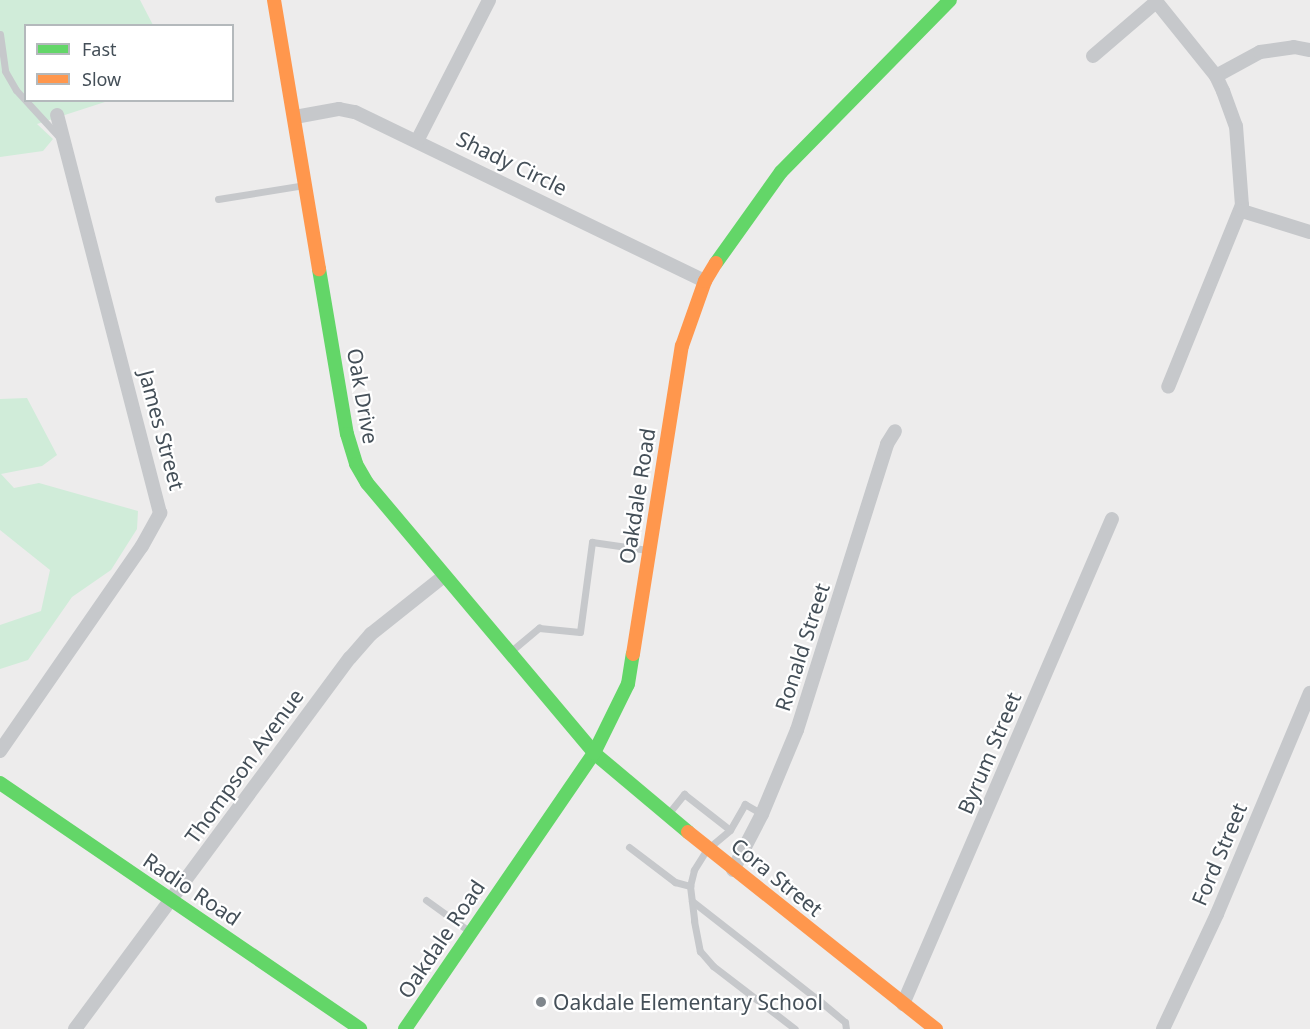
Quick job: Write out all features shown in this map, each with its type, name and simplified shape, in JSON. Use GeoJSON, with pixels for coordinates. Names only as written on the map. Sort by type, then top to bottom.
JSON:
{"type":"FeatureCollection","features":[{"type":"Feature","properties":{"kind":"street","name":"Oak Drive"},"geometry":{"type":"LineString","coordinates":[[274,0],[351,450],[367,483],[594,753]]}},
{"type":"Feature","properties":{"kind":"street"},"geometry":{"type":"LineString","coordinates":[[417,141],[489,0]]}},
{"type":"Feature","properties":{"kind":"street","name":"Oakdale Road"},"geometry":{"type":"LineString","coordinates":[[405,1029],[594,753],[628,684],[682,345],[705,281],[737,229],[780,172],[950,0]]}},
{"type":"Feature","properties":{"kind":"street"},"geometry":{"type":"LineString","coordinates":[[1093,56],[1156,1],[1216,76],[1236,126],[1242,211],[1168,387]]}},
{"type":"Feature","properties":{"kind":"street"},"geometry":{"type":"LineString","coordinates":[[1216,76],[1260,52],[1294,47],[1310,50]]}},
{"type":"Feature","properties":{"kind":"street","name":"Shady Circle"},"geometry":{"type":"LineString","coordinates":[[295,117],[345,109],[417,141],[705,281]]}},
{"type":"Feature","properties":{"kind":"street","name":"James Street"},"geometry":{"type":"LineString","coordinates":[[0,752],[142,546],[160,513],[57,115]]}},
{"type":"Feature","properties":{"kind":"street"},"geometry":{"type":"LineString","coordinates":[[1242,211],[1310,232]]}},
{"type":"Feature","properties":{"kind":"street","name":"Ronald Street"},"geometry":{"type":"LineString","coordinates":[[733,870],[762,814],[807,701],[887,444],[895,431]]}},
{"type":"Feature","properties":{"kind":"street","name":"Byrum Street"},"geometry":{"type":"LineString","coordinates":[[903,1004],[1112,519]]}},
{"type":"Feature","properties":{"kind":"street","name":"Thompson Avenue"},"geometry":{"type":"LineString","coordinates":[[75,1029],[350,657],[371,634],[444,576]]}},
{"type":"Feature","properties":{"kind":"street","name":"Ford Street"},"geometry":{"type":"LineString","coordinates":[[1163,1029],[1217,914],[1310,693]]}},
{"type":"Feature","properties":{"kind":"street","name":"Cora Street"},"geometry":{"type":"LineString","coordinates":[[594,753],[733,870],[936,1029]]}},
{"type":"Feature","properties":{"kind":"street","name":"Radio Road"},"geometry":{"type":"LineString","coordinates":[[0,783],[360,1029]]}},
{"type":"Feature","properties":{"kind":"lane"},"geometry":{"type":"LineString","coordinates":[[0,34],[5,71],[24,99]]}},
{"type":"Feature","properties":{"kind":"lane"},"geometry":{"type":"LineString","coordinates":[[27,102],[63,141]]}},
{"type":"Feature","properties":{"kind":"lane"},"geometry":{"type":"LineString","coordinates":[[218,199],[306,185]]}},
{"type":"Feature","properties":{"kind":"lane"},"geometry":{"type":"LineString","coordinates":[[508,653],[539,628],[580,632],[592,542],[650,550]]}},
{"type":"Feature","properties":{"kind":"lane"},"geometry":{"type":"LineString","coordinates":[[667,815],[684,794],[730,830]]}},
{"type":"Feature","properties":{"kind":"lane"},"geometry":{"type":"LineString","coordinates":[[762,814],[745,804],[730,830],[707,849],[690,886],[692,901],[700,951],[795,1029]]}},
{"type":"Feature","properties":{"kind":"lane"},"geometry":{"type":"LineString","coordinates":[[629,847],[675,882],[690,886]]}},
{"type":"Feature","properties":{"kind":"lane"},"geometry":{"type":"LineString","coordinates":[[426,900],[471,933]]}},
{"type":"Feature","properties":{"kind":"lane"},"geometry":{"type":"LineString","coordinates":[[692,901],[821,1002],[845,1022],[846,1029]]}},
{"type":"Feature","properties":{"kind":"green space"},"geometry":{"type":"Polygon","coordinates":[[[0,0],[140,0],[152,24],[24,24],[24,102],[105,102],[37,124],[53,139],[43,151],[0,157],[0,0]]]}},
{"type":"Feature","properties":{"kind":"green space"},"geometry":{"type":"Polygon","coordinates":[[[27,398],[57,455],[42,466],[1,474],[14,488],[39,483],[138,511],[137,529],[111,570],[72,597],[28,660],[0,669],[0,625],[41,611],[50,570],[0,530],[0,399],[27,398]]]}},
{"type":"Feature","properties":{"kind":"traffic: fast"},"geometry":{"type":"LineString","coordinates":[[716,263],[781,172],[950,0]]}},
{"type":"Feature","properties":{"kind":"traffic: fast"},"geometry":{"type":"LineString","coordinates":[[319,269],[347,434],[356,464],[367,483],[594,753],[688,832]]}},
{"type":"Feature","properties":{"kind":"traffic: fast"},"geometry":{"type":"LineString","coordinates":[[405,1029],[594,753],[628,684],[633,654]]}},
{"type":"Feature","properties":{"kind":"traffic: fast"},"geometry":{"type":"LineString","coordinates":[[0,783],[360,1029]]}},
{"type":"Feature","properties":{"kind":"traffic: slow"},"geometry":{"type":"LineString","coordinates":[[274,0],[319,269]]}},
{"type":"Feature","properties":{"kind":"traffic: slow"},"geometry":{"type":"LineString","coordinates":[[633,654],[682,346],[705,281],[716,263]]}},
{"type":"Feature","properties":{"kind":"traffic: slow"},"geometry":{"type":"LineString","coordinates":[[688,832],[936,1029]]}},
{"type":"Feature","properties":{"kind":"place","name":"Oakdale Elementary School"},"geometry":{"type":"Point","coordinates":[541,1002]}}]}
